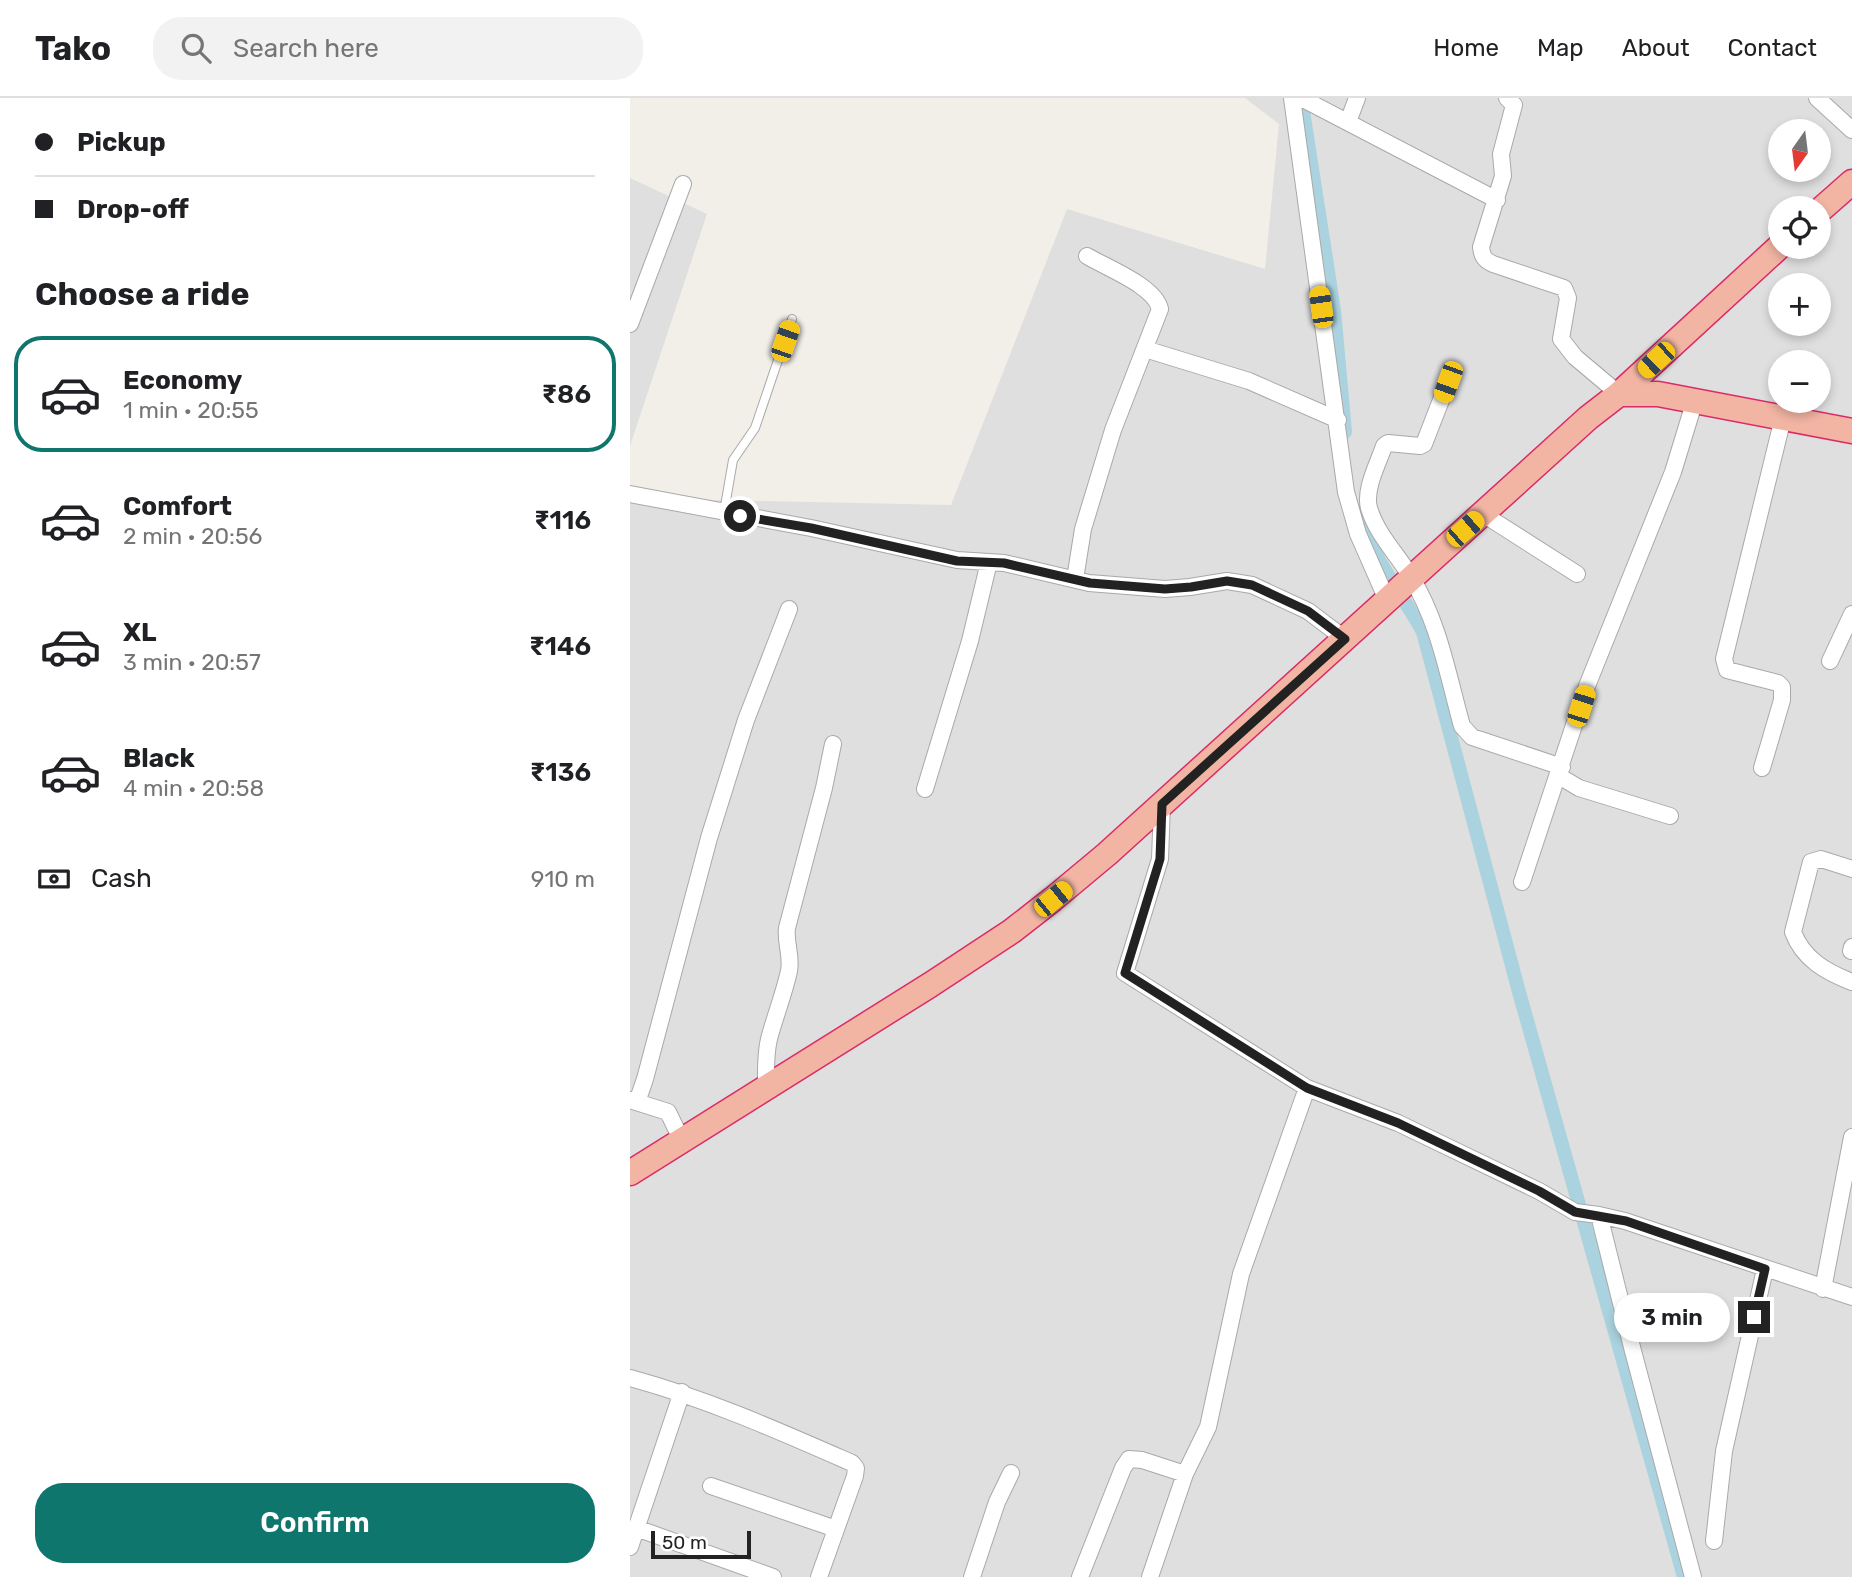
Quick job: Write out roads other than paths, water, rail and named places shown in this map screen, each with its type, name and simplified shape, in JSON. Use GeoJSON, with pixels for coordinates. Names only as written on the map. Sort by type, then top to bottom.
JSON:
{"type":"FeatureCollection","features":[{"type":"Feature","properties":{"kind":"highway"},"geometry":{"type":"LineString","coordinates":[[1831,200],[1852,181]]}},
{"type":"Feature","properties":{"kind":"highway"},"geometry":{"type":"LineString","coordinates":[[630,1173],[1012,931],[1107,854],[1768,257]]}},
{"type":"Feature","properties":{"kind":"highway"},"geometry":{"type":"LineString","coordinates":[[1619,394],[1658,394],[1852,431]]}},
{"type":"Feature","properties":{"kind":"street"},"geometry":{"type":"LineString","coordinates":[[1348,122],[1357,98]]}},
{"type":"Feature","properties":{"kind":"street"},"geometry":{"type":"LineString","coordinates":[[1507,98],[1514,105],[1501,153],[1504,172],[1481,247],[1482,255],[1486,261],[1493,264],[1564,288],[1569,298],[1561,339],[1575,357],[1619,394]]}},
{"type":"Feature","properties":{"kind":"street"},"geometry":{"type":"LineString","coordinates":[[1817,98],[1852,131]]}},
{"type":"Feature","properties":{"kind":"street"},"geometry":{"type":"LineString","coordinates":[[1300,99],[1497,200]]}},
{"type":"Feature","properties":{"kind":"street"},"geometry":{"type":"LineString","coordinates":[[1300,99],[1343,477],[1352,514],[1400,587],[1433,622],[1462,726],[1467,733],[1560,771],[1579,788],[1670,816]]}},
{"type":"Feature","properties":{"kind":"street"},"geometry":{"type":"LineString","coordinates":[[630,324],[683,184]]}},
{"type":"Feature","properties":{"kind":"street"},"geometry":{"type":"LineString","coordinates":[[1075,579],[1083,529],[1099,472],[1160,309],[1158,300],[1150,290],[1087,257]]}},
{"type":"Feature","properties":{"kind":"street"},"geometry":{"type":"LineString","coordinates":[[1145,349],[1249,381],[1338,420]]}},
{"type":"Feature","properties":{"kind":"street"},"geometry":{"type":"LineString","coordinates":[[1400,587],[1387,545],[1369,509],[1370,488],[1384,446],[1388,443],[1423,444],[1448,382]]}},
{"type":"Feature","properties":{"kind":"street"},"geometry":{"type":"LineString","coordinates":[[1522,882],[1587,686],[1673,472],[1695,400]]}},
{"type":"Feature","properties":{"kind":"street"},"geometry":{"type":"LineString","coordinates":[[1762,768],[1782,701],[1782,687],[1778,683],[1727,670],[1724,659],[1783,418]]}},
{"type":"Feature","properties":{"kind":"street"},"geometry":{"type":"LineString","coordinates":[[630,494],[811,528],[957,561],[1004,563],[1075,579],[1146,588],[1191,587],[1227,581],[1252,585],[1308,611],[1345,639]]}},
{"type":"Feature","properties":{"kind":"street"},"geometry":{"type":"LineString","coordinates":[[1483,513],[1577,574]]}},
{"type":"Feature","properties":{"kind":"street"},"geometry":{"type":"LineString","coordinates":[[925,789],[970,641],[989,562]]}},
{"type":"Feature","properties":{"kind":"street"},"geometry":{"type":"LineString","coordinates":[[682,1140],[668,1112],[634,1101],[651,1058],[709,838],[746,720],[789,609]]}},
{"type":"Feature","properties":{"kind":"street"},"geometry":{"type":"LineString","coordinates":[[1830,661],[1852,614]]}},
{"type":"Feature","properties":{"kind":"street"},"geometry":{"type":"LineString","coordinates":[[766,1088],[769,1041],[789,969],[790,954],[785,941],[787,928],[833,744]]}},
{"type":"Feature","properties":{"kind":"street"},"geometry":{"type":"LineString","coordinates":[[1162,804],[1160,859],[1125,973],[1307,1088],[1398,1123],[1589,1214],[1626,1221],[1852,1297]]}},
{"type":"Feature","properties":{"kind":"street"},"geometry":{"type":"LineString","coordinates":[[1852,869],[1821,859],[1811,862],[1793,932],[1796,940],[1820,967],[1852,982]]}},
{"type":"Feature","properties":{"kind":"street"},"geometry":{"type":"LineString","coordinates":[[1150,1577],[1185,1474],[1209,1427],[1241,1274],[1307,1088]]}},
{"type":"Feature","properties":{"kind":"street"},"geometry":{"type":"LineString","coordinates":[[1823,1289],[1852,1137]]}},
{"type":"Feature","properties":{"kind":"street"},"geometry":{"type":"LineString","coordinates":[[1589,1214],[1633,1351],[1693,1577]]}},
{"type":"Feature","properties":{"kind":"street"},"geometry":{"type":"LineString","coordinates":[[1714,1541],[1724,1451],[1765,1269]]}},
{"type":"Feature","properties":{"kind":"street"},"geometry":{"type":"LineString","coordinates":[[630,1378],[682,1392],[852,1463],[856,1468],[855,1476],[820,1577]]}},
{"type":"Feature","properties":{"kind":"street"},"geometry":{"type":"LineString","coordinates":[[630,1547],[682,1392]]}},
{"type":"Feature","properties":{"kind":"street"},"geometry":{"type":"LineString","coordinates":[[1080,1577],[1129,1459],[1142,1460],[1185,1474]]}},
{"type":"Feature","properties":{"kind":"street"},"geometry":{"type":"LineString","coordinates":[[972,1577],[997,1502],[1011,1473]]}},
{"type":"Feature","properties":{"kind":"street"},"geometry":{"type":"LineString","coordinates":[[711,1486],[836,1529]]}},
{"type":"Feature","properties":{"kind":"street"},"geometry":{"type":"LineString","coordinates":[[636,1528],[773,1577]]}},
{"type":"Feature","properties":{"kind":"lane"},"geometry":{"type":"LineString","coordinates":[[724,512],[733,460],[755,428],[792,319]]}},
{"type":"Feature","properties":{"kind":"waterway"},"geometry":{"type":"LineString","coordinates":[[1301,98],[1334,310],[1345,432]]}},
{"type":"Feature","properties":{"kind":"waterway"},"geometry":{"type":"LineString","coordinates":[[1362,521],[1381,564],[1423,632],[1519,992],[1684,1577]]}}]}
